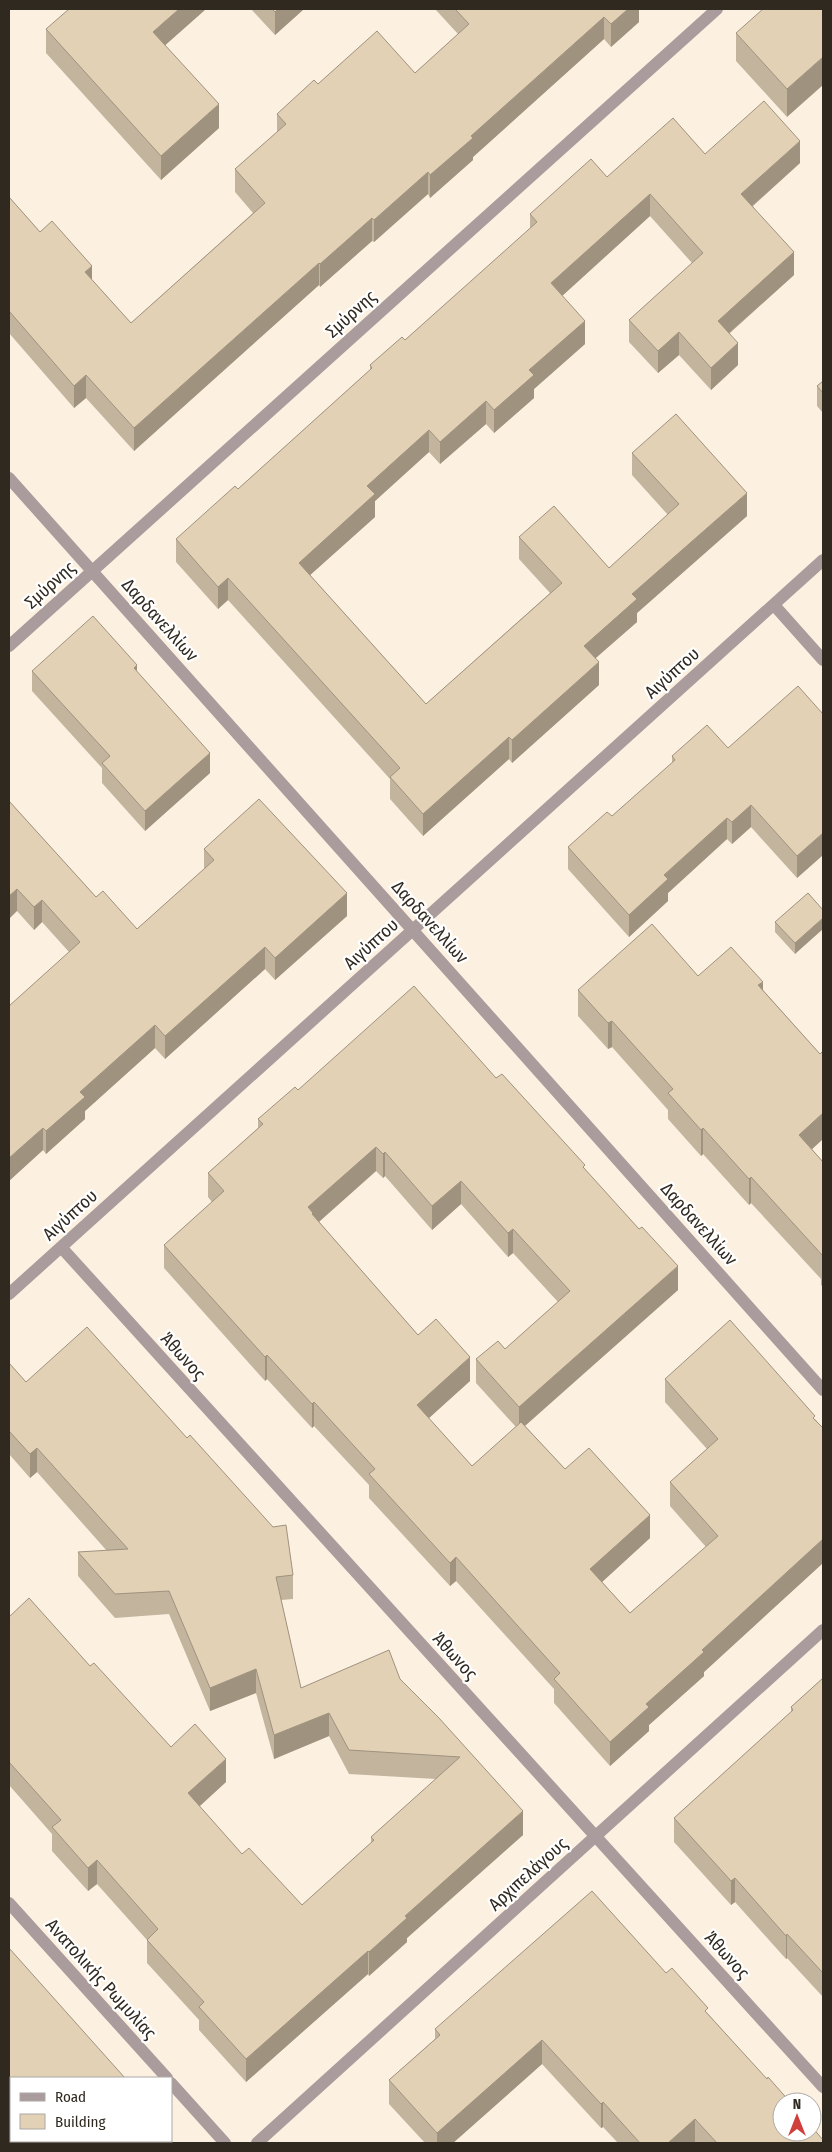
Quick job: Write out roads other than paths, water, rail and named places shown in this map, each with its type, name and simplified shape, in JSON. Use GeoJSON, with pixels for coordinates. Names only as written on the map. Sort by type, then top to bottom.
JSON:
{"type":"FeatureCollection","features":[{"type":"Feature","properties":{"kind":"street","name":"Σμύρνης"},"geometry":{"type":"LineString","coordinates":[[9,646],[717,9]]}},
{"type":"Feature","properties":{"kind":"street","name":"Δαρδανελλίων"},"geometry":{"type":"LineString","coordinates":[[9,478],[823,1390]]}},
{"type":"Feature","properties":{"kind":"street","name":"Αιγύπτου"},"geometry":{"type":"LineString","coordinates":[[9,1294],[823,560]]}},
{"type":"Feature","properties":{"kind":"street"},"geometry":{"type":"LineString","coordinates":[[774,605],[823,660]]}},
{"type":"Feature","properties":{"kind":"street","name":"Άθωνος"},"geometry":{"type":"LineString","coordinates":[[61,1247],[823,2087]]}},
{"type":"Feature","properties":{"kind":"street","name":"Αρχιπελάγους"},"geometry":{"type":"LineString","coordinates":[[256,2143],[823,1630]]}},
{"type":"Feature","properties":{"kind":"street","name":"Ανατολικής Ρωμυλίας"},"geometry":{"type":"LineString","coordinates":[[9,1903],[166,2077]]}},
{"type":"Feature","properties":{"kind":"street"},"geometry":{"type":"LineString","coordinates":[[172,2084],[225,2143]]}}]}
